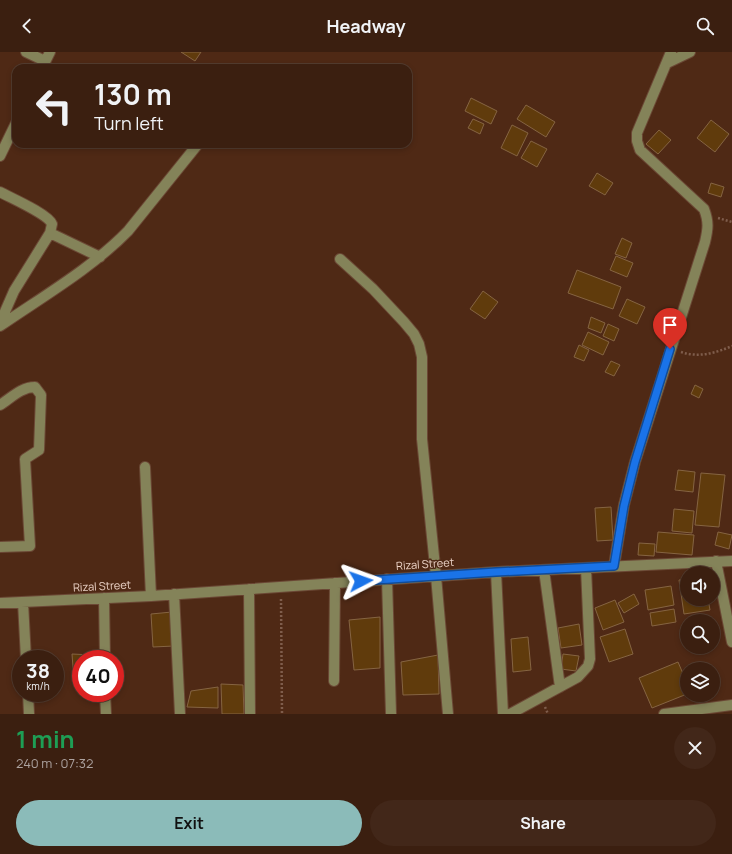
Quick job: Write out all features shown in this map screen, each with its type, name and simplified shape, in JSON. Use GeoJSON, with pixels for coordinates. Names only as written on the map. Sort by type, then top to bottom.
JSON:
{"type":"FeatureCollection","features":[{"type":"Feature","properties":{"kind":"street"},"geometry":{"type":"LineString","coordinates":[[26,52],[46,60]]}},
{"type":"Feature","properties":{"kind":"street"},"geometry":{"type":"LineString","coordinates":[[614,566],[624,506],[635,462],[708,229],[708,219],[704,209],[640,150],[637,141],[636,133],[671,52]]}},
{"type":"Feature","properties":{"kind":"street"},"geometry":{"type":"LineString","coordinates":[[667,62],[690,52]]}},
{"type":"Feature","properties":{"kind":"street"},"geometry":{"type":"LineString","coordinates":[[0,156],[12,131]]}},
{"type":"Feature","properties":{"kind":"street"},"geometry":{"type":"LineString","coordinates":[[0,325],[100,257],[116,244],[195,148]]}},
{"type":"Feature","properties":{"kind":"street"},"geometry":{"type":"LineString","coordinates":[[0,192],[48,218],[52,224],[50,233],[14,291],[0,325]]}},
{"type":"Feature","properties":{"kind":"street"},"geometry":{"type":"LineString","coordinates":[[50,233],[100,257]]}},
{"type":"Feature","properties":{"kind":"street"},"geometry":{"type":"LineString","coordinates":[[340,259],[373,289],[404,322],[414,334],[419,344],[422,357],[422,439],[448,714]]}},
{"type":"Feature","properties":{"kind":"street"},"geometry":{"type":"LineString","coordinates":[[0,405],[21,390],[28,387],[35,387],[41,395],[39,450],[25,460],[30,546],[0,547]]}},
{"type":"Feature","properties":{"kind":"street"},"geometry":{"type":"LineString","coordinates":[[145,467],[151,596]]}},
{"type":"Feature","properties":{"kind":"street"},"geometry":{"type":"LineString","coordinates":[[716,561],[732,642]]}},
{"type":"Feature","properties":{"kind":"street","name":"Rizal Street"},"geometry":{"type":"LineString","coordinates":[[0,604],[151,596],[496,572],[732,561]]}},
{"type":"Feature","properties":{"kind":"street"},"geometry":{"type":"LineString","coordinates":[[510,714],[578,677],[588,666],[590,660],[586,568]]}},
{"type":"Feature","properties":{"kind":"street"},"geometry":{"type":"LineString","coordinates":[[544,570],[560,687]]}},
{"type":"Feature","properties":{"kind":"street"},"geometry":{"type":"LineString","coordinates":[[496,572],[503,714]]}},
{"type":"Feature","properties":{"kind":"street"},"geometry":{"type":"LineString","coordinates":[[387,579],[391,714]]}},
{"type":"Feature","properties":{"kind":"street"},"geometry":{"type":"LineString","coordinates":[[334,680],[335,583]]}},
{"type":"Feature","properties":{"kind":"street"},"geometry":{"type":"LineString","coordinates":[[249,589],[250,714]]}},
{"type":"Feature","properties":{"kind":"street"},"geometry":{"type":"LineString","coordinates":[[174,594],[180,714]]}},
{"type":"Feature","properties":{"kind":"street"},"geometry":{"type":"LineString","coordinates":[[104,598],[105,650]]}},
{"type":"Feature","properties":{"kind":"street"},"geometry":{"type":"LineString","coordinates":[[23,602],[26,650]]}},
{"type":"Feature","properties":{"kind":"street"},"geometry":{"type":"LineString","coordinates":[[28,702],[29,714]]}},
{"type":"Feature","properties":{"kind":"street"},"geometry":{"type":"LineString","coordinates":[[106,702],[106,714]]}},
{"type":"Feature","properties":{"kind":"street"},"geometry":{"type":"LineString","coordinates":[[664,714],[732,704]]}},
{"type":"Feature","properties":{"kind":"path"},"geometry":{"type":"LineString","coordinates":[[670,349],[688,355],[703,355],[732,346]]}},
{"type":"Feature","properties":{"kind":"path"},"geometry":{"type":"LineString","coordinates":[[281,587],[282,714]]}},
{"type":"Feature","properties":{"kind":"building"},"geometry":{"type":"Polygon","coordinates":[[[181,52],[201,52],[195,61],[181,52]]]}},
{"type":"Feature","properties":{"kind":"building"},"geometry":{"type":"Polygon","coordinates":[[[471,98],[497,111],[491,124],[465,111],[471,98]]]}},
{"type":"Feature","properties":{"kind":"building"},"geometry":{"type":"Polygon","coordinates":[[[526,105],[555,122],[546,137],[517,119],[526,105]]]}},
{"type":"Feature","properties":{"kind":"building"},"geometry":{"type":"Polygon","coordinates":[[[473,119],[484,124],[480,134],[468,128],[473,119]]]}},
{"type":"Feature","properties":{"kind":"building"},"geometry":{"type":"Polygon","coordinates":[[[711,120],[729,134],[715,152],[697,138],[711,120]]]}},
{"type":"Feature","properties":{"kind":"building"},"geometry":{"type":"Polygon","coordinates":[[[512,125],[528,133],[517,156],[501,148],[512,125]]]}},
{"type":"Feature","properties":{"kind":"building"},"geometry":{"type":"Polygon","coordinates":[[[659,130],[671,140],[658,154],[646,144],[659,130]]]}},
{"type":"Feature","properties":{"kind":"building"},"geometry":{"type":"Polygon","coordinates":[[[531,141],[547,149],[537,167],[521,158],[531,141]]]}},
{"type":"Feature","properties":{"kind":"building"},"geometry":{"type":"Polygon","coordinates":[[[597,173],[613,183],[605,195],[589,186],[597,173]]]}},
{"type":"Feature","properties":{"kind":"building"},"geometry":{"type":"Polygon","coordinates":[[[711,183],[724,187],[721,197],[708,193],[711,183]]]}},
{"type":"Feature","properties":{"kind":"building"},"geometry":{"type":"Polygon","coordinates":[[[622,238],[632,243],[626,258],[615,254],[622,238]]]}},
{"type":"Feature","properties":{"kind":"building"},"geometry":{"type":"Polygon","coordinates":[[[616,256],[633,263],[627,277],[610,270],[616,256]]]}},
{"type":"Feature","properties":{"kind":"building"},"geometry":{"type":"Polygon","coordinates":[[[577,270],[621,287],[613,309],[568,293],[577,270]]]}},
{"type":"Feature","properties":{"kind":"building"},"geometry":{"type":"Polygon","coordinates":[[[483,291],[498,302],[485,319],[470,309],[483,291]]]}},
{"type":"Feature","properties":{"kind":"building"},"geometry":{"type":"Polygon","coordinates":[[[627,299],[645,307],[637,324],[619,316],[627,299]]]}},
{"type":"Feature","properties":{"kind":"building"},"geometry":{"type":"Polygon","coordinates":[[[591,317],[605,323],[601,333],[588,328],[591,317]]]}},
{"type":"Feature","properties":{"kind":"building"},"geometry":{"type":"Polygon","coordinates":[[[608,324],[619,329],[614,341],[603,336],[608,324]]]}},
{"type":"Feature","properties":{"kind":"building"},"geometry":{"type":"Polygon","coordinates":[[[588,332],[609,342],[603,355],[582,345],[588,332]]]}},
{"type":"Feature","properties":{"kind":"building"},"geometry":{"type":"Polygon","coordinates":[[[579,345],[589,350],[584,361],[574,357],[579,345]]]}},
{"type":"Feature","properties":{"kind":"building"},"geometry":{"type":"Polygon","coordinates":[[[611,361],[620,365],[614,376],[605,372],[611,361]]]}},
{"type":"Feature","properties":{"kind":"building"},"geometry":{"type":"Polygon","coordinates":[[[695,385],[703,389],[699,398],[691,394],[695,385]]]}},
{"type":"Feature","properties":{"kind":"building"},"geometry":{"type":"Polygon","coordinates":[[[678,470],[695,472],[693,492],[675,490],[678,470]]]}},
{"type":"Feature","properties":{"kind":"building"},"geometry":{"type":"Polygon","coordinates":[[[701,473],[725,475],[719,527],[695,525],[701,473]]]}},
{"type":"Feature","properties":{"kind":"building"},"geometry":{"type":"Polygon","coordinates":[[[611,507],[613,540],[597,541],[595,508],[611,507]]]}},
{"type":"Feature","properties":{"kind":"building"},"geometry":{"type":"Polygon","coordinates":[[[674,509],[694,511],[692,533],[672,531],[674,509]]]}},
{"type":"Feature","properties":{"kind":"building"},"geometry":{"type":"Polygon","coordinates":[[[658,532],[694,535],[692,555],[656,552],[658,532]]]}},
{"type":"Feature","properties":{"kind":"building"},"geometry":{"type":"Polygon","coordinates":[[[718,532],[732,535],[729,549],[715,545],[718,532]]]}},
{"type":"Feature","properties":{"kind":"building"},"geometry":{"type":"Polygon","coordinates":[[[639,543],[655,544],[654,556],[638,555],[639,543]]]}},
{"type":"Feature","properties":{"kind":"building"},"geometry":{"type":"Polygon","coordinates":[[[671,586],[674,605],[648,610],[645,590],[671,586]]]}},
{"type":"Feature","properties":{"kind":"building"},"geometry":{"type":"Polygon","coordinates":[[[634,594],[639,604],[624,613],[618,603],[634,594]]]}},
{"type":"Feature","properties":{"kind":"building"},"geometry":{"type":"Polygon","coordinates":[[[615,600],[624,622],[603,630],[595,608],[615,600]]]}},
{"type":"Feature","properties":{"kind":"building"},"geometry":{"type":"Polygon","coordinates":[[[683,606],[709,606],[710,610],[684,614],[683,606]]]}},
{"type":"Feature","properties":{"kind":"building"},"geometry":{"type":"Polygon","coordinates":[[[674,609],[676,622],[652,626],[650,613],[674,609]]]}},
{"type":"Feature","properties":{"kind":"building"},"geometry":{"type":"Polygon","coordinates":[[[172,612],[174,646],[153,647],[151,614],[172,612]]]}},
{"type":"Feature","properties":{"kind":"building"},"geometry":{"type":"Polygon","coordinates":[[[380,617],[380,668],[354,670],[349,620],[380,617]]]}},
{"type":"Feature","properties":{"kind":"building"},"geometry":{"type":"Polygon","coordinates":[[[579,624],[582,645],[561,648],[558,628],[579,624]]]}},
{"type":"Feature","properties":{"kind":"building"},"geometry":{"type":"Polygon","coordinates":[[[625,629],[633,654],[609,662],[600,637],[625,629]]]}},
{"type":"Feature","properties":{"kind":"building"},"geometry":{"type":"Polygon","coordinates":[[[528,637],[531,670],[513,672],[511,639],[528,637]]]}},
{"type":"Feature","properties":{"kind":"building"},"geometry":{"type":"Polygon","coordinates":[[[563,654],[579,656],[576,671],[561,669],[563,654]]]}},
{"type":"Feature","properties":{"kind":"building"},"geometry":{"type":"Polygon","coordinates":[[[438,655],[439,694],[403,695],[401,662],[438,655]]]}},
{"type":"Feature","properties":{"kind":"building"},"geometry":{"type":"Polygon","coordinates":[[[678,662],[680,667],[680,697],[652,708],[639,678],[678,662]]]}},
{"type":"Feature","properties":{"kind":"building"},"geometry":{"type":"Polygon","coordinates":[[[221,684],[243,685],[244,714],[222,714],[221,684]]]}},
{"type":"Feature","properties":{"kind":"building"},"geometry":{"type":"Polygon","coordinates":[[[218,687],[218,708],[187,707],[191,691],[218,687]]]}},
{"type":"Feature","properties":{"kind":"route"},"geometry":{"type":"LineString","coordinates":[[361,581],[614,566],[624,506],[635,462],[670,349]]}}]}
